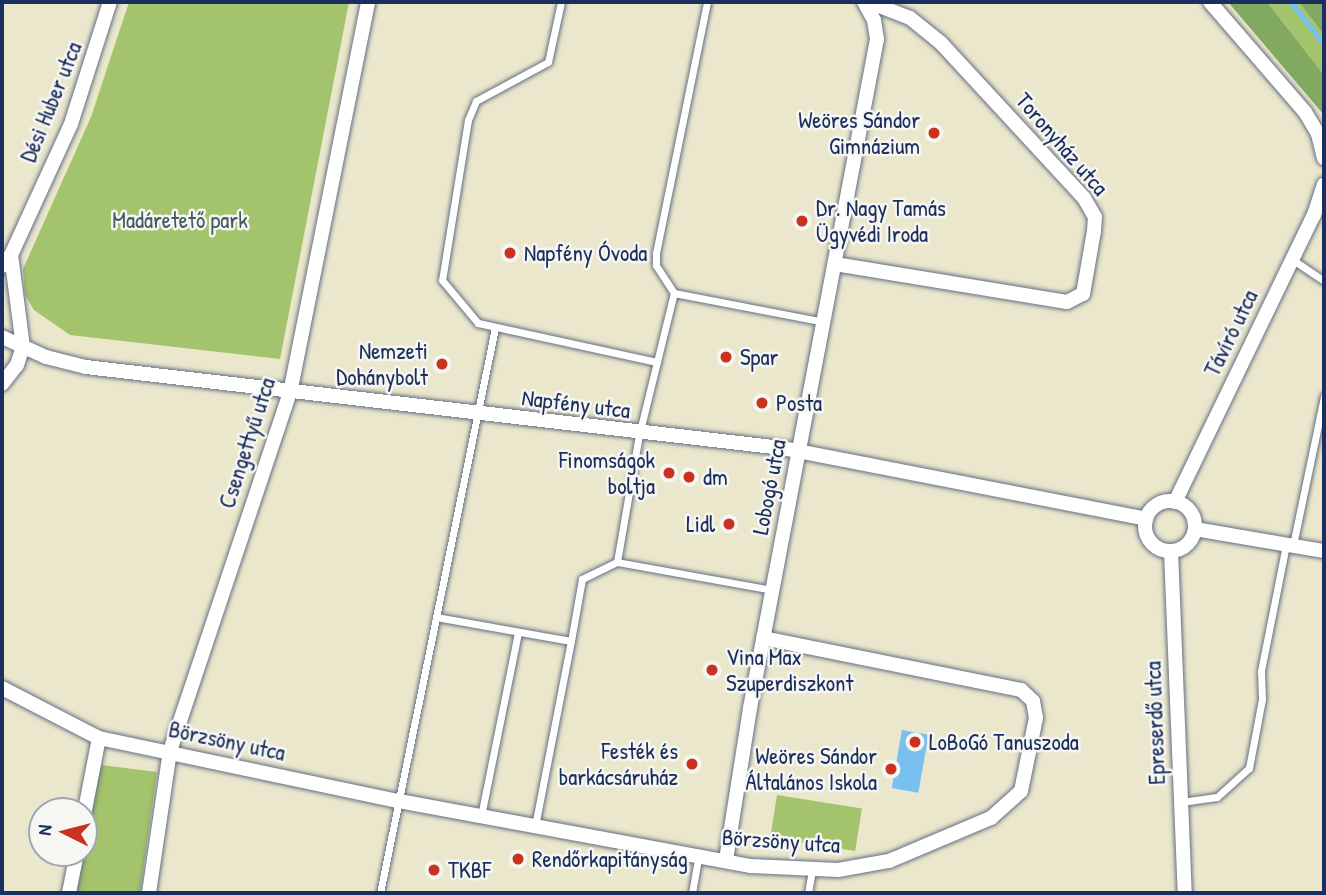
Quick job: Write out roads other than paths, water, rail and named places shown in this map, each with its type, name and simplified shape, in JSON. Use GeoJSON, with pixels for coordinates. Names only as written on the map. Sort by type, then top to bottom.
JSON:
{"type":"FeatureCollection","features":[{"type":"Feature","properties":{"kind":"street","name":"Dési Huber utca"},"geometry":{"type":"LineString","coordinates":[[23,347],[6,260],[71,124],[110,2]]}},
{"type":"Feature","properties":{"kind":"street","name":"Csengettyű utca"},"geometry":{"type":"LineString","coordinates":[[149,893],[170,751],[290,393],[368,2]]}},
{"type":"Feature","properties":{"kind":"street","name":"Lobogó utca"},"geometry":{"type":"LineString","coordinates":[[726,860],[763,638],[877,39],[874,20],[866,2]]}},
{"type":"Feature","properties":{"kind":"street","name":"Toronyház utca"},"geometry":{"type":"LineString","coordinates":[[835,264],[1067,302],[1083,294],[1094,231],[1094,217],[1084,198],[941,43],[910,18],[866,2]]}},
{"type":"Feature","properties":{"kind":"street"},"geometry":{"type":"LineString","coordinates":[[1210,2],[1304,112],[1318,134],[1324,158]]}},
{"type":"Feature","properties":{"kind":"street","name":"Távíró utca"},"geometry":{"type":"LineString","coordinates":[[1175,502],[1293,259],[1324,184]]}},
{"type":"Feature","properties":{"kind":"street","name":"Napfény utca"},"geometry":{"type":"LineString","coordinates":[[2,337],[23,347],[86,367],[639,435],[799,450],[1146,519]]}},
{"type":"Feature","properties":{"kind":"street"},"geometry":{"type":"LineString","coordinates":[[2,384],[18,365],[23,347]]}},
{"type":"Feature","properties":{"kind":"street"},"geometry":{"type":"LineString","coordinates":[[1175,502],[1190,511],[1195,529],[1185,546],[1171,551],[1150,541],[1146,519],[1157,505],[1175,502]]}},
{"type":"Feature","properties":{"kind":"street"},"geometry":{"type":"LineString","coordinates":[[1195,529],[1324,551]]}},
{"type":"Feature","properties":{"kind":"street","name":"Epreserdő utca"},"geometry":{"type":"LineString","coordinates":[[1171,551],[1185,893]]}},
{"type":"Feature","properties":{"kind":"street","name":"Börzsöny utca"},"geometry":{"type":"LineString","coordinates":[[2,688],[99,738],[399,801],[698,858],[812,870],[889,861],[991,818],[1021,791],[1036,718],[1033,701],[1010,685],[763,638]]}},
{"type":"Feature","properties":{"kind":"street"},"geometry":{"type":"LineString","coordinates":[[88,797],[99,738]]}},
{"type":"Feature","properties":{"kind":"street"},"geometry":{"type":"LineString","coordinates":[[69,893],[74,867]]}},
{"type":"Feature","properties":{"kind":"lane"},"geometry":{"type":"LineString","coordinates":[[561,2],[548,62],[476,101],[468,120],[442,280],[478,323],[657,362]]}},
{"type":"Feature","properties":{"kind":"lane"},"geometry":{"type":"LineString","coordinates":[[707,2],[656,253],[656,265],[674,293],[824,322]]}},
{"type":"Feature","properties":{"kind":"lane"},"geometry":{"type":"LineString","coordinates":[[1293,259],[1324,281]]}},
{"type":"Feature","properties":{"kind":"lane"},"geometry":{"type":"LineString","coordinates":[[617,562],[639,435],[674,293]]}},
{"type":"Feature","properties":{"kind":"lane"},"geometry":{"type":"LineString","coordinates":[[380,893],[480,416],[495,328]]}},
{"type":"Feature","properties":{"kind":"lane"},"geometry":{"type":"LineString","coordinates":[[1180,802],[1217,797],[1249,768],[1262,699],[1261,671],[1324,396]]}},
{"type":"Feature","properties":{"kind":"lane"},"geometry":{"type":"LineString","coordinates":[[535,827],[582,579],[617,562],[772,590]]}},
{"type":"Feature","properties":{"kind":"lane"},"geometry":{"type":"LineString","coordinates":[[436,617],[571,641]]}},
{"type":"Feature","properties":{"kind":"lane"},"geometry":{"type":"LineString","coordinates":[[481,816],[518,632]]}},
{"type":"Feature","properties":{"kind":"lane"},"geometry":{"type":"LineString","coordinates":[[692,893],[698,858]]}},
{"type":"Feature","properties":{"kind":"lane"},"geometry":{"type":"LineString","coordinates":[[808,893],[812,870]]}},
{"type":"Feature","properties":{"kind":"water"},"geometry":{"type":"Polygon","coordinates":[[[902,730],[929,735],[918,793],[892,788],[902,730]]]}},
{"type":"Feature","properties":{"kind":"waterway"},"geometry":{"type":"LineString","coordinates":[[1291,2],[1324,44]]}},
{"type":"Feature","properties":{"kind":"place","name":"Weöres Sándor Gimnázium"},"geometry":{"type":"Point","coordinates":[934,133]}},
{"type":"Feature","properties":{"kind":"place","name":"Dr. Nagy Tamás Ügyvédi Iroda"},"geometry":{"type":"Point","coordinates":[802,221]}},
{"type":"Feature","properties":{"kind":"place","name":"Napfény Óvoda"},"geometry":{"type":"Point","coordinates":[510,253]}},
{"type":"Feature","properties":{"kind":"place","name":"Spar"},"geometry":{"type":"Point","coordinates":[726,357]}},
{"type":"Feature","properties":{"kind":"place","name":"Nemzeti Dohánybolt"},"geometry":{"type":"Point","coordinates":[442,364]}},
{"type":"Feature","properties":{"kind":"place","name":"Posta"},"geometry":{"type":"Point","coordinates":[762,403]}},
{"type":"Feature","properties":{"kind":"place","name":"Finomságok boltja"},"geometry":{"type":"Point","coordinates":[669,473]}},
{"type":"Feature","properties":{"kind":"place","name":"dm"},"geometry":{"type":"Point","coordinates":[689,477]}},
{"type":"Feature","properties":{"kind":"place","name":"Lidl"},"geometry":{"type":"Point","coordinates":[729,524]}},
{"type":"Feature","properties":{"kind":"place","name":"Vina Max Szuperdiszkont"},"geometry":{"type":"Point","coordinates":[712,670]}},
{"type":"Feature","properties":{"kind":"place","name":"LoBoGó Tanuszoda"},"geometry":{"type":"Point","coordinates":[915,742]}},
{"type":"Feature","properties":{"kind":"place","name":"Festék és barkácsáruház"},"geometry":{"type":"Point","coordinates":[692,764]}},
{"type":"Feature","properties":{"kind":"place","name":"Weöres Sándor Általános Iskola"},"geometry":{"type":"Point","coordinates":[891,769]}},
{"type":"Feature","properties":{"kind":"place","name":"Rendőrkapitányság"},"geometry":{"type":"Point","coordinates":[518,859]}},
{"type":"Feature","properties":{"kind":"place","name":"TKBF"},"geometry":{"type":"Point","coordinates":[434,870]}},
{"type":"Feature","properties":{"kind":"park label","name":"Madáretető park"},"geometry":{"type":"Point","coordinates":[180,220]}}]}
